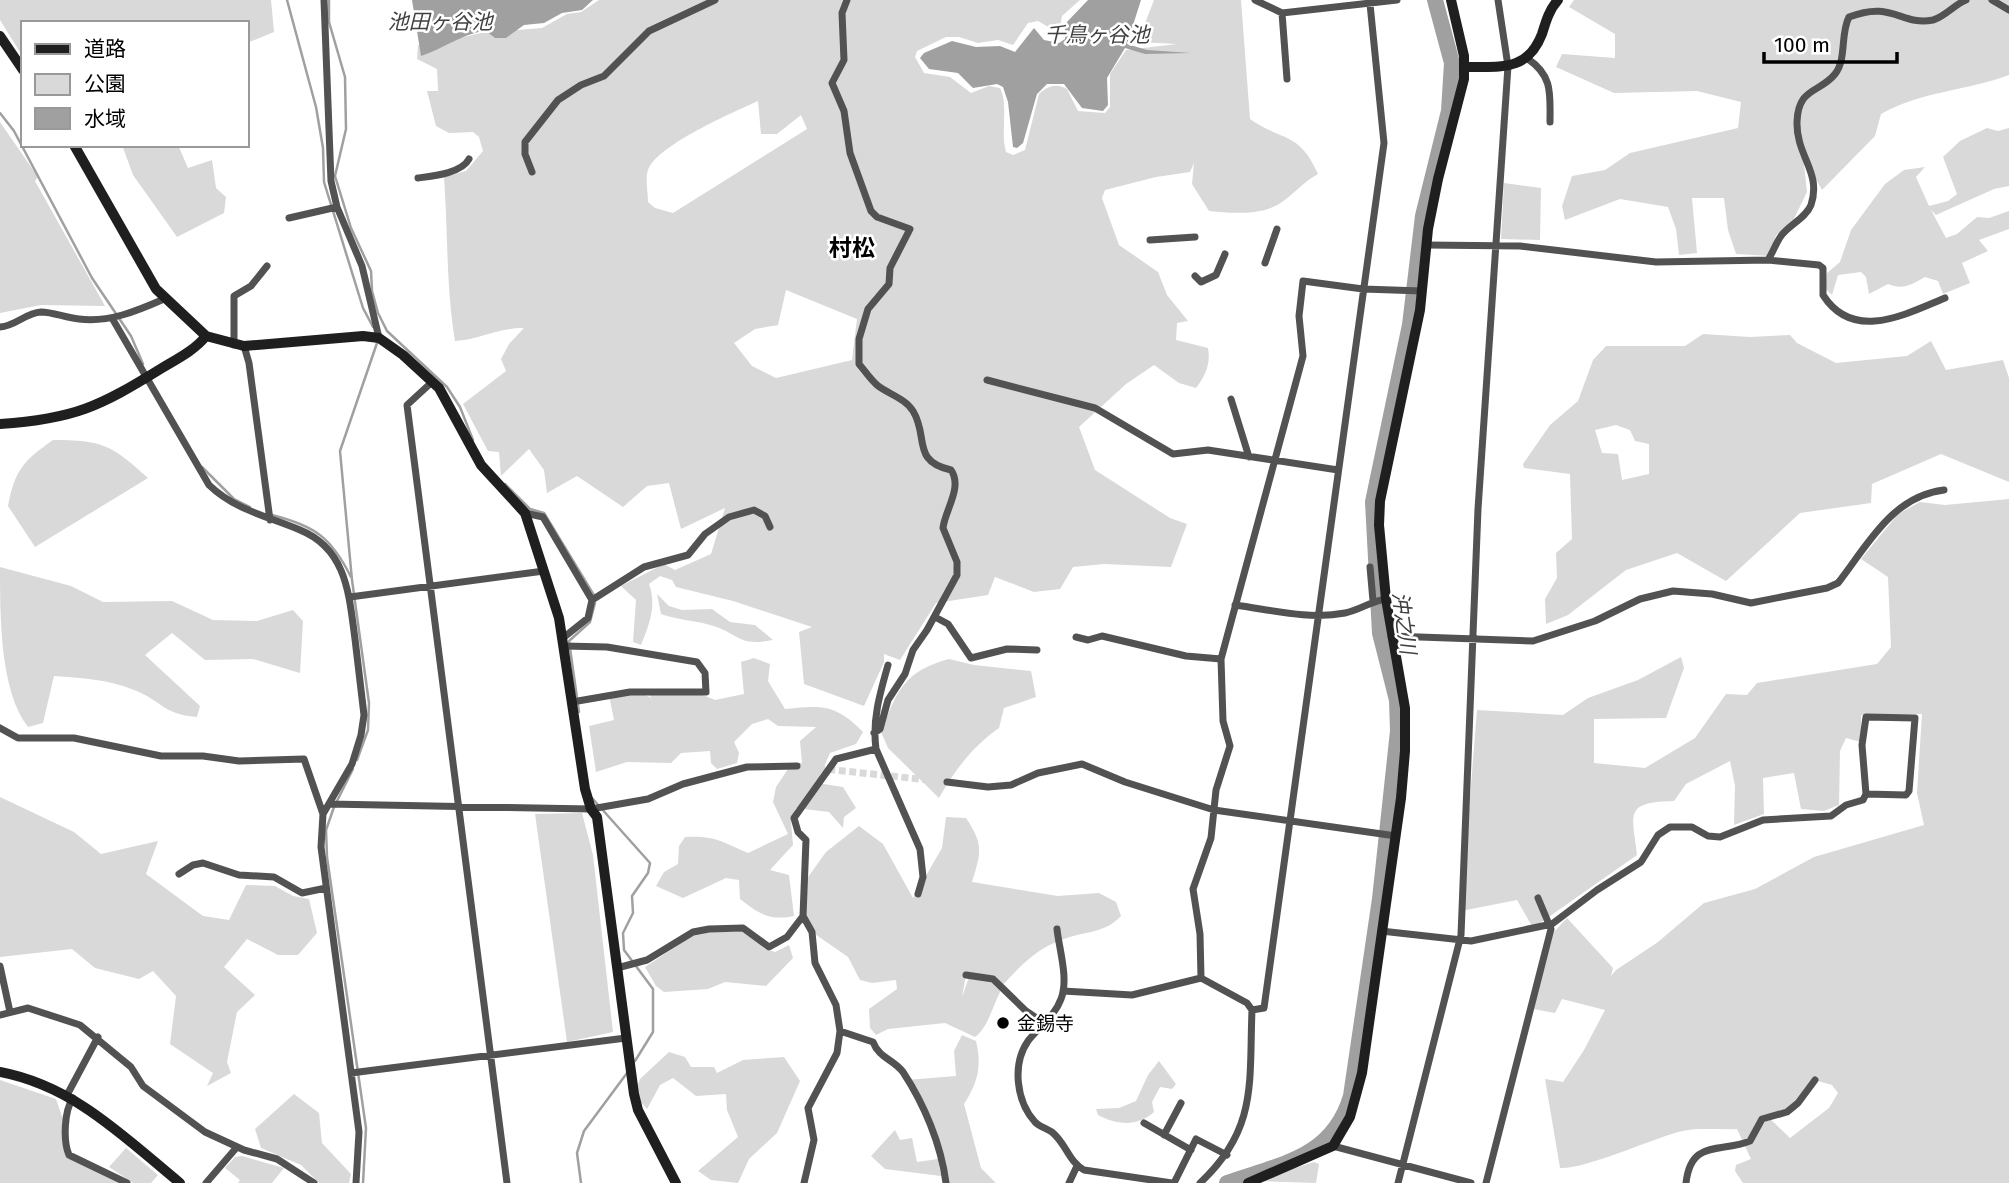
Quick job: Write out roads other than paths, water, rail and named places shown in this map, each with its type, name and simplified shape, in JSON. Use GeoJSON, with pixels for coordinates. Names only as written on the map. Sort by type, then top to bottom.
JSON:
{"type":"FeatureCollection","features":[{"type":"Feature","properties":{"kind":"street"},"geometry":{"type":"LineString","coordinates":[[324,0],[330,169],[337,207],[362,267],[379,338]]}},
{"type":"Feature","properties":{"kind":"street"},"geometry":{"type":"LineString","coordinates":[[532,172],[525,154],[525,142],[558,100],[581,85],[604,76],[649,31],[715,0]]}},
{"type":"Feature","properties":{"kind":"street"},"geometry":{"type":"LineString","coordinates":[[847,0],[842,13],[844,60],[832,83],[844,111],[850,153],[872,211],[877,217],[910,229],[890,268],[889,284],[868,309],[863,322],[859,364],[879,387],[909,405],[916,417],[926,457],[937,466],[951,470],[955,477],[954,493],[943,528],[957,562],[957,575],[935,617],[913,650],[905,674],[888,700],[880,729],[874,733]]}},
{"type":"Feature","properties":{"kind":"street"},"geometry":{"type":"LineString","coordinates":[[1256,0],[1282,13],[1397,0]]}},
{"type":"Feature","properties":{"kind":"street"},"geometry":{"type":"LineString","coordinates":[[1248,1183],[1333,1146],[1341,1135],[1358,1096],[1396,836],[1405,727],[1402,686],[1386,599],[1379,525],[1380,501],[1422,291],[1426,245],[1438,179],[1464,79],[1451,0]]}},
{"type":"Feature","properties":{"kind":"street"},"geometry":{"type":"LineString","coordinates":[[1398,1183],[1460,941],[1473,640],[1508,66],[1498,0]]}},
{"type":"Feature","properties":{"kind":"street"},"geometry":{"type":"LineString","coordinates":[[1464,67],[1508,66],[1528,59],[1539,42],[1551,7],[1559,0]]}},
{"type":"Feature","properties":{"kind":"street"},"geometry":{"type":"LineString","coordinates":[[1768,260],[1782,234],[1810,208],[1814,178],[1797,143],[1797,118],[1803,99],[1835,74],[1842,55],[1843,27],[1849,17],[1868,9],[1883,9],[1920,20],[1936,19],[1966,0]]}},
{"type":"Feature","properties":{"kind":"street"},"geometry":{"type":"LineString","coordinates":[[1992,0],[2009,10]]}},
{"type":"Feature","properties":{"kind":"street"},"geometry":{"type":"LineString","coordinates":[[1252,1010],[1264,1008],[1384,143],[1370,4]]}},
{"type":"Feature","properties":{"kind":"street"},"geometry":{"type":"LineString","coordinates":[[1282,13],[1287,79]]}},
{"type":"Feature","properties":{"kind":"street"},"geometry":{"type":"LineString","coordinates":[[0,36],[21,67]]}},
{"type":"Feature","properties":{"kind":"street"},"geometry":{"type":"LineString","coordinates":[[1528,59],[1541,68],[1550,86],[1549,122]]}},
{"type":"Feature","properties":{"kind":"street"},"geometry":{"type":"LineString","coordinates":[[75,147],[138,260],[164,299],[206,336],[239,345],[349,336],[379,338],[403,355],[432,382],[455,414],[486,472],[525,513],[554,598],[591,809],[597,817],[638,1110],[676,1183]]}},
{"type":"Feature","properties":{"kind":"street"},"geometry":{"type":"LineString","coordinates":[[418,178],[457,169],[465,166],[469,159]]}},
{"type":"Feature","properties":{"kind":"street"},"geometry":{"type":"LineString","coordinates":[[289,218],[337,207]]}},
{"type":"Feature","properties":{"kind":"street"},"geometry":{"type":"LineString","coordinates":[[1265,262],[1277,229]]}},
{"type":"Feature","properties":{"kind":"street"},"geometry":{"type":"LineString","coordinates":[[1150,240],[1195,237]]}},
{"type":"Feature","properties":{"kind":"street"},"geometry":{"type":"LineString","coordinates":[[1426,245],[1496,244],[1656,262],[1768,260],[1819,265],[1823,268],[1823,295],[1837,312],[1854,322],[1896,318],[1945,298]]}},
{"type":"Feature","properties":{"kind":"street"},"geometry":{"type":"LineString","coordinates":[[1195,276],[1201,282],[1216,275],[1225,254]]}},
{"type":"Feature","properties":{"kind":"street"},"geometry":{"type":"LineString","coordinates":[[267,266],[251,286],[234,296],[239,345],[249,363],[270,520]]}},
{"type":"Feature","properties":{"kind":"street"},"geometry":{"type":"LineString","coordinates":[[1201,978],[1200,934],[1193,898],[1210,838],[1216,790],[1230,746],[1223,720],[1221,659],[1303,356],[1299,316],[1303,281],[1363,289],[1422,291]]}},
{"type":"Feature","properties":{"kind":"street"},"geometry":{"type":"LineString","coordinates":[[0,327],[42,312],[78,319],[112,318],[164,299]]}},
{"type":"Feature","properties":{"kind":"street"},"geometry":{"type":"LineString","coordinates":[[112,318],[209,485],[221,497],[270,520],[298,529],[323,544],[342,568],[351,597],[364,715],[352,764],[323,814]]}},
{"type":"Feature","properties":{"kind":"street"},"geometry":{"type":"LineString","coordinates":[[0,424],[45,421],[75,414],[105,401],[145,378],[189,351],[206,336]]}},
{"type":"Feature","properties":{"kind":"street"},"geometry":{"type":"LineString","coordinates":[[988,380],[1096,408],[1173,454],[1208,450],[1338,470]]}},
{"type":"Feature","properties":{"kind":"street"},"geometry":{"type":"LineString","coordinates":[[432,382],[407,405],[507,1183]]}},
{"type":"Feature","properties":{"kind":"street"},"geometry":{"type":"LineString","coordinates":[[1231,399],[1249,457]]}},
{"type":"Feature","properties":{"kind":"street"},"geometry":{"type":"LineString","coordinates":[[1391,636],[1534,641],[1595,621],[1640,599],[1673,592],[1713,594],[1751,603],[1827,588],[1838,583],[1889,518],[1918,496],[1944,490]]}},
{"type":"Feature","properties":{"kind":"street"},"geometry":{"type":"LineString","coordinates":[[592,600],[644,567],[688,555],[705,534],[729,517],[754,510],[765,516],[770,527]]}},
{"type":"Feature","properties":{"kind":"street"},"geometry":{"type":"LineString","coordinates":[[525,513],[543,517],[592,600],[588,618],[563,642]]}},
{"type":"Feature","properties":{"kind":"street"},"geometry":{"type":"LineString","coordinates":[[1370,567],[1373,601]]}},
{"type":"Feature","properties":{"kind":"street"},"geometry":{"type":"LineString","coordinates":[[351,597],[544,571]]}},
{"type":"Feature","properties":{"kind":"street"},"geometry":{"type":"LineString","coordinates":[[1236,605],[1318,616],[1355,611],[1373,601],[1386,599]]}},
{"type":"Feature","properties":{"kind":"street"},"geometry":{"type":"LineString","coordinates":[[935,617],[948,624],[965,654],[971,657],[1007,649],[1037,650]]}},
{"type":"Feature","properties":{"kind":"street"},"geometry":{"type":"LineString","coordinates":[[1076,637],[1088,640],[1102,636],[1186,656],[1221,659]]}},
{"type":"Feature","properties":{"kind":"street"},"geometry":{"type":"LineString","coordinates":[[563,642],[697,662],[705,673],[706,692],[630,692],[572,702]]}},
{"type":"Feature","properties":{"kind":"street"},"geometry":{"type":"LineString","coordinates":[[888,665],[878,696],[874,733],[876,749],[920,849],[923,877],[918,894]]}},
{"type":"Feature","properties":{"kind":"street"},"geometry":{"type":"LineString","coordinates":[[1381,931],[1460,941],[1550,924],[1641,862],[1658,835],[1670,827],[1692,827],[1708,836],[1720,837],[1742,831],[1763,820],[1831,816],[1846,806],[1866,799],[1862,745],[1866,718],[1915,718],[1909,792],[1906,795],[1866,794]]}},
{"type":"Feature","properties":{"kind":"street"},"geometry":{"type":"LineString","coordinates":[[0,728],[18,738],[74,738],[161,756],[203,756],[239,761],[304,759],[323,814],[321,846],[359,1132],[356,1183]]}},
{"type":"Feature","properties":{"kind":"street"},"geometry":{"type":"LineString","coordinates":[[804,1183],[814,1140],[808,1108],[837,1053],[840,1031],[836,1005],[815,963],[812,932],[803,916],[806,840],[798,832],[794,818],[836,759],[876,749]]}},
{"type":"Feature","properties":{"kind":"street"},"geometry":{"type":"LineString","coordinates":[[947,782],[988,787],[1011,785],[1038,773],[1082,764],[1125,782],[1214,810],[1396,836]]}},
{"type":"Feature","properties":{"kind":"street"},"geometry":{"type":"LineString","coordinates":[[329,804],[591,809],[648,799],[683,784],[747,767],[797,766]]}},
{"type":"Feature","properties":{"kind":"street"},"geometry":{"type":"LineString","coordinates":[[179,874],[193,865],[203,863],[239,875],[274,877],[302,893],[326,888]]}},
{"type":"Feature","properties":{"kind":"street"},"geometry":{"type":"LineString","coordinates":[[1486,1183],[1550,924],[1538,898]]}},
{"type":"Feature","properties":{"kind":"street"},"geometry":{"type":"LineString","coordinates":[[617,968],[647,960],[693,932],[709,929],[743,928],[769,947],[776,945],[803,916]]}},
{"type":"Feature","properties":{"kind":"street"},"geometry":{"type":"LineString","coordinates":[[1057,929],[1063,992],[1055,1011],[1026,1044],[1020,1058],[1020,1090],[1036,1122],[1054,1133],[1077,1166],[1084,1170],[1173,1183],[1196,1139],[1227,1155]]}},
{"type":"Feature","properties":{"kind":"street"},"geometry":{"type":"LineString","coordinates":[[0,965],[10,1012]]}},
{"type":"Feature","properties":{"kind":"street"},"geometry":{"type":"LineString","coordinates":[[966,975],[993,979],[1026,1011],[1044,1023]]}},
{"type":"Feature","properties":{"kind":"street"},"geometry":{"type":"LineString","coordinates":[[1063,992],[1132,995],[1201,978],[1247,1003],[1252,1010],[1247,1109],[1238,1138],[1227,1155],[1200,1183]]}},
{"type":"Feature","properties":{"kind":"street"},"geometry":{"type":"LineString","coordinates":[[0,1015],[28,1008],[80,1025],[131,1067],[143,1086],[205,1132],[237,1147],[286,1163],[314,1183]]}},
{"type":"Feature","properties":{"kind":"street"},"geometry":{"type":"LineString","coordinates":[[840,1031],[873,1042],[877,1053],[902,1071],[925,1108],[946,1183]]}},
{"type":"Feature","properties":{"kind":"street"},"geometry":{"type":"LineString","coordinates":[[97,1037],[67,1106],[64,1145],[69,1154],[127,1183]]}},
{"type":"Feature","properties":{"kind":"street"},"geometry":{"type":"LineString","coordinates":[[351,1073],[626,1038]]}},
{"type":"Feature","properties":{"kind":"street"},"geometry":{"type":"LineString","coordinates":[[0,1072],[34,1081],[70,1097],[180,1183]]}},
{"type":"Feature","properties":{"kind":"street"},"geometry":{"type":"LineString","coordinates":[[1686,1183],[1691,1162],[1701,1154],[1717,1146],[1749,1141],[1762,1119],[1787,1112],[1798,1103],[1815,1080]]}},
{"type":"Feature","properties":{"kind":"street"},"geometry":{"type":"LineString","coordinates":[[1164,1135],[1181,1103]]}},
{"type":"Feature","properties":{"kind":"street"},"geometry":{"type":"LineString","coordinates":[[1144,1123],[1191,1150]]}},
{"type":"Feature","properties":{"kind":"street"},"geometry":{"type":"LineString","coordinates":[[1333,1146],[1471,1183]]}},
{"type":"Feature","properties":{"kind":"street"},"geometry":{"type":"LineString","coordinates":[[206,1183],[237,1147]]}},
{"type":"Feature","properties":{"kind":"street"},"geometry":{"type":"LineString","coordinates":[[1069,1183],[1077,1166]]}},
{"type":"Feature","properties":{"kind":"street"},"geometry":{"type":"LineString","coordinates":[[1108,1183],[1111,1174]]}},
{"type":"Feature","properties":{"kind":"water","name":"池田ヶ谷池"},"geometry":{"type":"Polygon","coordinates":[[[412,0],[593,0],[582,10],[562,13],[544,23],[524,25],[506,38],[495,38],[486,31],[478,32],[421,56],[412,0]]]}},
{"type":"Feature","properties":{"kind":"water","name":"千鳥ヶ谷池"},"geometry":{"type":"Polygon","coordinates":[[[1088,0],[1141,0],[1127,44],[1147,50],[1191,53],[1145,54],[1125,48],[1107,78],[1108,105],[1103,111],[1082,108],[1064,84],[1047,84],[1037,94],[1023,143],[1017,148],[1013,147],[1008,102],[1003,87],[997,84],[973,88],[958,73],[929,69],[920,58],[924,53],[952,41],[976,47],[1000,46],[1015,52],[1034,28],[1044,40],[1059,43],[1065,39],[1065,24],[1088,0]]]}},
{"type":"Feature","properties":{"kind":"waterway"},"geometry":{"type":"LineString","coordinates":[[287,0],[316,107],[323,148],[324,182],[363,308],[373,327]]}},
{"type":"Feature","properties":{"kind":"waterway"},"geometry":{"type":"LineString","coordinates":[[329,0],[329,22],[345,77],[346,129],[335,176],[351,228],[371,271],[372,291],[378,313],[387,331],[447,387],[460,407],[473,440]]}},
{"type":"Feature","properties":{"kind":"waterway","name":"沖之川"},"geometry":{"type":"LineString","coordinates":[[1227,1183],[1285,1163],[1318,1146],[1332,1133],[1343,1117],[1351,1096],[1380,899],[1398,731],[1397,700],[1380,633],[1373,502],[1410,325],[1423,216],[1449,111],[1452,63],[1435,0]]}},
{"type":"Feature","properties":{"kind":"waterway"},"geometry":{"type":"LineString","coordinates":[[0,113],[21,144]]}},
{"type":"Feature","properties":{"kind":"waterway"},"geometry":{"type":"LineString","coordinates":[[22,147],[92,278],[131,336],[143,364]]}},
{"type":"Feature","properties":{"kind":"waterway"},"geometry":{"type":"LineString","coordinates":[[357,760],[368,730],[369,703],[352,580],[340,451],[377,343]]}},
{"type":"Feature","properties":{"kind":"waterway"},"geometry":{"type":"LineString","coordinates":[[202,467],[234,499],[250,507]]}},
{"type":"Feature","properties":{"kind":"waterway"},"geometry":{"type":"LineString","coordinates":[[505,484],[530,509],[544,513],[595,597]]}},
{"type":"Feature","properties":{"kind":"waterway"},"geometry":{"type":"LineString","coordinates":[[272,515],[300,524],[320,535],[336,552],[351,577]]}},
{"type":"Feature","properties":{"kind":"waterway"},"geometry":{"type":"LineString","coordinates":[[579,712],[569,641],[590,622],[595,603]]}},
{"type":"Feature","properties":{"kind":"waterway"},"geometry":{"type":"LineString","coordinates":[[337,801],[353,769]]}},
{"type":"Feature","properties":{"kind":"waterway"},"geometry":{"type":"LineString","coordinates":[[592,798],[650,863],[648,873],[632,896],[633,913],[623,933],[624,950],[653,989],[653,1032],[635,1061]]}},
{"type":"Feature","properties":{"kind":"waterway"},"geometry":{"type":"LineString","coordinates":[[334,807],[326,830],[327,857],[366,1128],[363,1183]]}},
{"type":"Feature","properties":{"kind":"waterway"},"geometry":{"type":"LineString","coordinates":[[581,1183],[577,1153],[584,1131],[627,1073]]}},
{"type":"Feature","properties":{"kind":"tunnel"},"geometry":{"type":"LineString","coordinates":[[797,766],[947,782]]}},
{"type":"Feature","properties":{"kind":"place","name":"金錫寺"},"geometry":{"type":"Point","coordinates":[1003,1023]}},
{"type":"Feature","properties":{"kind":"district","name":"村松"},"geometry":{"type":"Point","coordinates":[852,248]}}]}
